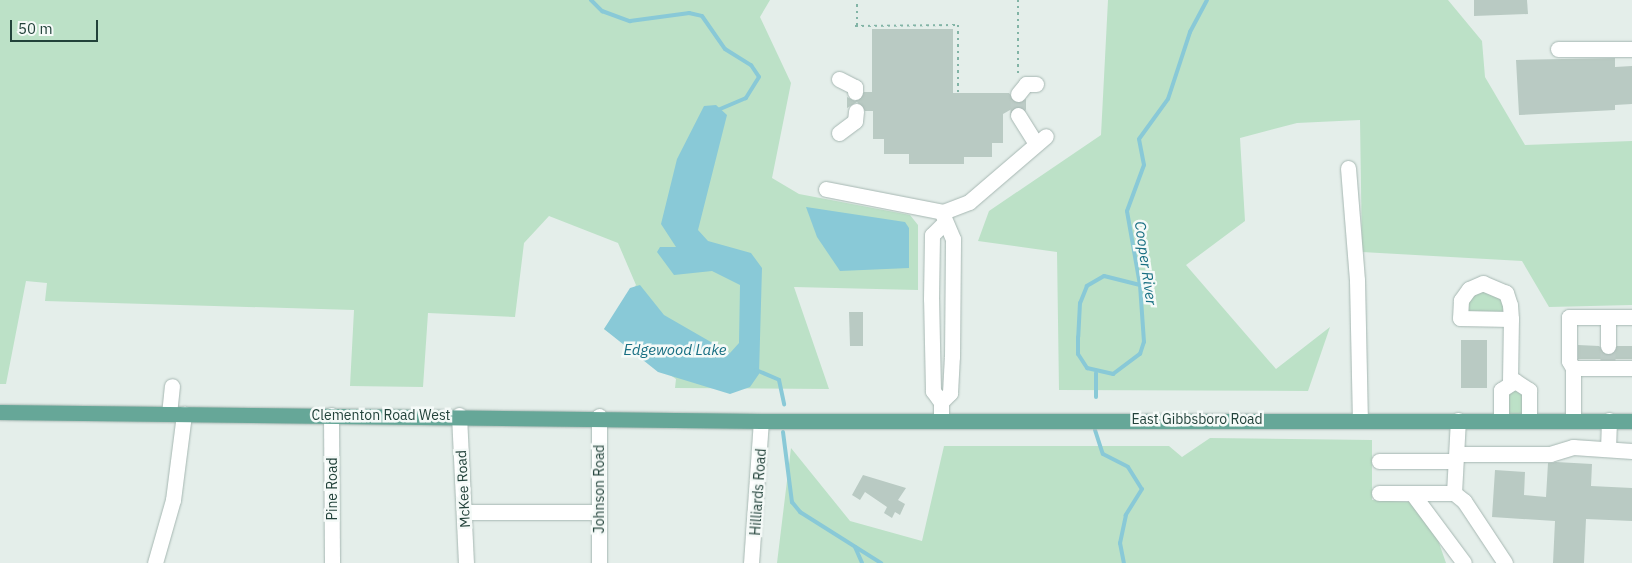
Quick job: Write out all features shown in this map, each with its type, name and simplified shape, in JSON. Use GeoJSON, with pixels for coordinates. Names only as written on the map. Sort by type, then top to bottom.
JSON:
{"type":"FeatureCollection","features":[{"type":"Feature","properties":{"kind":"main road","name":"Clementon Road West"},"geometry":{"type":"LineString","coordinates":[[0,412],[599,416],[761,421]]}},
{"type":"Feature","properties":{"kind":"main road","name":"East Gibbsboro Road"},"geometry":{"type":"LineString","coordinates":[[761,421],[1632,421]]}},
{"type":"Feature","properties":{"kind":"street"},"geometry":{"type":"LineString","coordinates":[[1558,49],[1632,49]]}},
{"type":"Feature","properties":{"kind":"street"},"geometry":{"type":"LineString","coordinates":[[839,79],[855,87],[855,92]]}},
{"type":"Feature","properties":{"kind":"street"},"geometry":{"type":"LineString","coordinates":[[1016,87],[1036,84]]}},
{"type":"Feature","properties":{"kind":"street"},"geometry":{"type":"LineString","coordinates":[[839,133],[855,121],[856,111]]}},
{"type":"Feature","properties":{"kind":"street"},"geometry":{"type":"LineString","coordinates":[[941,421],[941,402],[933,392],[931,357],[932,235],[943,218],[970,202],[1041,140],[1018,115]]}},
{"type":"Feature","properties":{"kind":"street"},"geometry":{"type":"LineString","coordinates":[[1348,168],[1357,280],[1360,420]]}},
{"type":"Feature","properties":{"kind":"street"},"geometry":{"type":"LineString","coordinates":[[826,189],[943,218]]}},
{"type":"Feature","properties":{"kind":"street"},"geometry":{"type":"LineString","coordinates":[[941,402],[950,393],[953,300],[953,239],[943,218]]}},
{"type":"Feature","properties":{"kind":"street"},"geometry":{"type":"LineString","coordinates":[[931,299],[953,300]]}},
{"type":"Feature","properties":{"kind":"street"},"geometry":{"type":"LineString","coordinates":[[1573,420],[1574,368],[1569,361],[1569,317],[1632,317]]}},
{"type":"Feature","properties":{"kind":"street"},"geometry":{"type":"LineString","coordinates":[[1608,317],[1608,358]]}},
{"type":"Feature","properties":{"kind":"street"},"geometry":{"type":"LineString","coordinates":[[1501,420],[1501,390],[1510,381],[1510,319]]}},
{"type":"Feature","properties":{"kind":"street"},"geometry":{"type":"LineString","coordinates":[[931,357],[952,357]]}},
{"type":"Feature","properties":{"kind":"street"},"geometry":{"type":"LineString","coordinates":[[1574,368],[1608,358],[1632,368]]}},
{"type":"Feature","properties":{"kind":"street"},"geometry":{"type":"LineString","coordinates":[[1510,381],[1527,388],[1529,420]]}},
{"type":"Feature","properties":{"kind":"street"},"geometry":{"type":"LineString","coordinates":[[155,563],[173,500],[176,414],[172,386]]}},
{"type":"Feature","properties":{"kind":"street","name":"Pine Road"},"geometry":{"type":"LineString","coordinates":[[331,415],[332,563]]}},
{"type":"Feature","properties":{"kind":"street","name":"McKee Road"},"geometry":{"type":"LineString","coordinates":[[459,415],[466,563]]}},
{"type":"Feature","properties":{"kind":"street","name":"Johnson Road"},"geometry":{"type":"LineString","coordinates":[[599,416],[600,563]]}},
{"type":"Feature","properties":{"kind":"street"},"geometry":{"type":"LineString","coordinates":[[1454,493],[1458,420]]}},
{"type":"Feature","properties":{"kind":"street"},"geometry":{"type":"LineString","coordinates":[[1608,449],[1609,420]]}},
{"type":"Feature","properties":{"kind":"street","name":"Hilliards Road"},"geometry":{"type":"LineString","coordinates":[[751,563],[761,421]]}},
{"type":"Feature","properties":{"kind":"street"},"geometry":{"type":"LineString","coordinates":[[1379,461],[1550,454],[1573,447],[1632,451]]}},
{"type":"Feature","properties":{"kind":"street"},"geometry":{"type":"LineString","coordinates":[[1379,493],[1454,493],[1464,501],[1505,563]]}},
{"type":"Feature","properties":{"kind":"street"},"geometry":{"type":"LineString","coordinates":[[1412,493],[1464,563]]}},
{"type":"Feature","properties":{"kind":"street"},"geometry":{"type":"LineString","coordinates":[[464,512],[599,512]]}},
{"type":"Feature","properties":{"kind":"path"},"geometry":{"type":"LineString","coordinates":[[857,0],[856,26],[958,25],[958,93]]}},
{"type":"Feature","properties":{"kind":"path"},"geometry":{"type":"LineString","coordinates":[[1016,87],[1018,0]]}},
{"type":"Feature","properties":{"kind":"green space"},"geometry":{"type":"Polygon","coordinates":[[[0,0],[770,0],[760,17],[791,83],[772,178],[799,194],[910,215],[918,225],[918,290],[794,287],[829,389],[675,388],[676,379],[604,329],[636,285],[618,243],[549,216],[524,243],[515,317],[428,313],[423,387],[350,386],[354,310],[45,301],[47,283],[26,281],[6,384],[0,384],[0,0]]]}},
{"type":"Feature","properties":{"kind":"green space"},"geometry":{"type":"Polygon","coordinates":[[[1108,0],[1448,0],[1482,41],[1485,77],[1525,145],[1632,141],[1632,305],[1549,307],[1522,261],[1362,252],[1360,120],[1297,123],[1240,138],[1245,221],[1186,265],[1276,369],[1330,327],[1308,391],[1059,390],[1057,252],[978,241],[989,211],[1101,135],[1108,0]]]}},
{"type":"Feature","properties":{"kind":"green space"},"geometry":{"type":"Polygon","coordinates":[[[1493,284],[1511,319],[1460,318],[1461,300],[1493,284]]]}},
{"type":"Feature","properties":{"kind":"green space"},"geometry":{"type":"Polygon","coordinates":[[[1519,381],[1529,420],[1501,420],[1501,393],[1519,381]]]}},
{"type":"Feature","properties":{"kind":"green space"},"geometry":{"type":"Polygon","coordinates":[[[1210,438],[1372,440],[1372,500],[1425,503],[1446,563],[777,563],[791,448],[850,521],[922,541],[944,446],[1169,446],[1182,457],[1210,438]]]}},
{"type":"Feature","properties":{"kind":"water","name":"Edgewood Lake"},"geometry":{"type":"Polygon","coordinates":[[[716,105],[727,115],[698,230],[708,241],[751,253],[762,268],[759,374],[750,387],[730,394],[658,372],[604,329],[630,288],[640,285],[664,315],[730,353],[739,343],[740,285],[712,271],[674,275],[657,252],[660,247],[676,247],[661,224],[677,159],[704,106],[716,105]]]}},
{"type":"Feature","properties":{"kind":"water"},"geometry":{"type":"Polygon","coordinates":[[[806,207],[905,222],[909,228],[909,268],[840,271],[817,237],[806,207]]]}},
{"type":"Feature","properties":{"kind":"building"},"geometry":{"type":"Polygon","coordinates":[[[1474,0],[1527,0],[1528,14],[1474,16],[1474,0]]]}},
{"type":"Feature","properties":{"kind":"building"},"geometry":{"type":"Polygon","coordinates":[[[872,29],[953,29],[953,93],[1009,93],[1017,103],[1026,99],[1026,110],[1017,106],[1003,114],[1003,143],[992,143],[992,157],[964,157],[964,164],[909,164],[909,154],[884,154],[884,139],[873,139],[873,111],[865,111],[857,102],[847,108],[847,97],[855,101],[864,92],[872,92],[872,29]]]}},
{"type":"Feature","properties":{"kind":"building"},"geometry":{"type":"Polygon","coordinates":[[[1615,58],[1615,67],[1632,66],[1632,104],[1615,105],[1615,110],[1519,115],[1516,60],[1615,58]]]}},
{"type":"Feature","properties":{"kind":"building"},"geometry":{"type":"Polygon","coordinates":[[[849,312],[863,312],[863,346],[850,346],[849,312]]]}},
{"type":"Feature","properties":{"kind":"building"},"geometry":{"type":"Polygon","coordinates":[[[1461,340],[1487,340],[1487,388],[1461,388],[1461,340]]]}},
{"type":"Feature","properties":{"kind":"building"},"geometry":{"type":"Polygon","coordinates":[[[1578,345],[1599,346],[1608,355],[1617,346],[1632,346],[1632,359],[1578,359],[1578,345]]]}},
{"type":"Feature","properties":{"kind":"building"},"geometry":{"type":"Polygon","coordinates":[[[1548,463],[1592,464],[1591,486],[1632,488],[1632,521],[1586,519],[1584,563],[1553,563],[1555,521],[1492,517],[1495,470],[1525,472],[1524,495],[1546,497],[1548,463]]]}},
{"type":"Feature","properties":{"kind":"building"},"geometry":{"type":"Polygon","coordinates":[[[863,475],[906,488],[898,500],[905,504],[900,515],[895,512],[892,518],[884,513],[887,507],[865,492],[860,500],[852,495],[863,475]]]}},
{"type":"Feature","properties":{"kind":"waterway"},"geometry":{"type":"LineString","coordinates":[[591,0],[602,11],[630,21],[689,13],[702,16],[725,49],[751,65],[759,77],[746,98],[718,110]]}},
{"type":"Feature","properties":{"kind":"waterway","name":"Cooper River"},"geometry":{"type":"LineString","coordinates":[[1140,285],[1104,276],[1087,286],[1080,303],[1078,337],[1078,354],[1087,368],[1113,374],[1140,354],[1144,342],[1140,285],[1127,211],[1144,165],[1139,139],[1168,99],[1190,32],[1207,0]]}},
{"type":"Feature","properties":{"kind":"waterway"},"geometry":{"type":"LineString","coordinates":[[756,370],[779,380],[784,404]]}},
{"type":"Feature","properties":{"kind":"waterway","name":"Cooper River"},"geometry":{"type":"LineString","coordinates":[[1096,373],[1096,397]]}},
{"type":"Feature","properties":{"kind":"waterway","name":"Cooper River"},"geometry":{"type":"LineString","coordinates":[[1095,430],[1103,454],[1128,467],[1142,489],[1126,515],[1120,543],[1124,563]]}},
{"type":"Feature","properties":{"kind":"waterway"},"geometry":{"type":"LineString","coordinates":[[783,432],[792,502],[800,512],[881,563]]}},
{"type":"Feature","properties":{"kind":"waterway"},"geometry":{"type":"LineString","coordinates":[[855,547],[862,563]]}},
{"type":"Feature","properties":{"kind":"tunnel"},"geometry":{"type":"LineString","coordinates":[[1018,94],[1018,115]]}},
{"type":"Feature","properties":{"kind":"tunnel"},"geometry":{"type":"LineString","coordinates":[[1608,346],[1608,360]]}}]}
